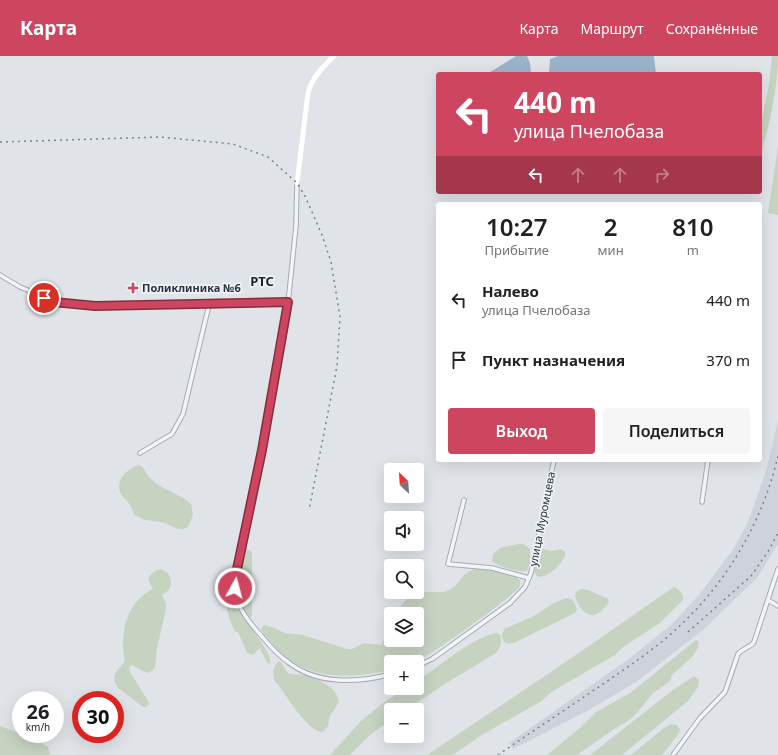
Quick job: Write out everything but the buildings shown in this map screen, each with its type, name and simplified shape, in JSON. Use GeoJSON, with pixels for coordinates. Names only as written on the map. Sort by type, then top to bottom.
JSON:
{"type":"FeatureCollection","features":[{"type":"Feature","properties":{"kind":"street"},"geometry":{"type":"LineString","coordinates":[[334,56],[317,74],[311,83],[308,93],[297,183],[296,226],[288,302],[262,450],[236,574],[235,588],[239,607],[252,625],[287,662],[303,671],[324,678],[348,681],[384,675]]}},
{"type":"Feature","properties":{"kind":"street"},"geometry":{"type":"LineString","coordinates":[[0,275],[20,287],[54,302],[95,306],[288,302]]}},
{"type":"Feature","properties":{"kind":"street"},"geometry":{"type":"LineString","coordinates":[[140,453],[172,434],[183,414],[209,304]]}},
{"type":"Feature","properties":{"kind":"street","name":"улица Муромцева"},"geometry":{"type":"LineString","coordinates":[[529,578],[554,462]]}},
{"type":"Feature","properties":{"kind":"street"},"geometry":{"type":"LineString","coordinates":[[702,502],[708,462]]}},
{"type":"Feature","properties":{"kind":"street"},"geometry":{"type":"LineString","coordinates":[[424,663],[432,659],[510,603],[522,591],[529,578],[492,568],[448,564],[464,500]]}},
{"type":"Feature","properties":{"kind":"street"},"geometry":{"type":"LineString","coordinates":[[673,755],[698,721],[725,692],[738,654],[741,650],[754,642],[778,569]]}},
{"type":"Feature","properties":{"kind":"street"},"geometry":{"type":"LineString","coordinates":[[768,600],[778,606]]}},
{"type":"Feature","properties":{"kind":"shaded area"},"geometry":{"type":"Polygon","coordinates":[[[778,421],[778,544],[757,578],[703,630],[636,682],[589,710],[513,749],[509,743],[630,658],[672,624],[699,595],[734,548],[748,522],[766,471],[778,421]]]}},
{"type":"Feature","properties":{"kind":"green space"},"geometry":{"type":"Polygon","coordinates":[[[772,56],[778,56],[775,94],[762,150],[762,120],[769,85],[772,56]]]}},
{"type":"Feature","properties":{"kind":"green space"},"geometry":{"type":"Polygon","coordinates":[[[778,146],[778,215],[768,213],[778,146]]]}},
{"type":"Feature","properties":{"kind":"green space"},"geometry":{"type":"Polygon","coordinates":[[[139,465],[155,483],[182,497],[191,504],[193,515],[188,527],[178,529],[165,523],[145,520],[134,514],[130,505],[122,495],[119,485],[125,474],[132,468],[139,465]]]}},
{"type":"Feature","properties":{"kind":"green space"},"geometry":{"type":"Polygon","coordinates":[[[524,544],[530,549],[530,563],[527,571],[509,569],[492,561],[493,554],[500,548],[524,544]]]}},
{"type":"Feature","properties":{"kind":"green space"},"geometry":{"type":"Polygon","coordinates":[[[247,549],[252,552],[252,616],[250,617],[245,612],[241,604],[238,584],[240,563],[243,554],[247,549]]]}},
{"type":"Feature","properties":{"kind":"green space"},"geometry":{"type":"Polygon","coordinates":[[[542,549],[552,551],[561,549],[565,552],[565,556],[555,569],[540,577],[536,575],[535,570],[538,557],[542,549]]]}},
{"type":"Feature","properties":{"kind":"green space"},"geometry":{"type":"Polygon","coordinates":[[[161,569],[168,573],[171,580],[171,586],[168,591],[162,595],[166,604],[166,609],[157,648],[155,667],[148,673],[132,665],[130,666],[129,670],[148,701],[149,704],[146,707],[143,707],[117,687],[114,678],[116,672],[125,660],[123,640],[127,619],[137,602],[144,594],[153,589],[148,579],[153,572],[161,569]]]}},
{"type":"Feature","properties":{"kind":"green space"},"geometry":{"type":"Polygon","coordinates":[[[475,569],[506,572],[517,577],[520,581],[520,586],[487,614],[424,658],[424,655],[384,655],[384,671],[339,676],[301,667],[280,651],[261,629],[264,625],[285,633],[303,635],[347,649],[352,649],[364,643],[380,645],[384,639],[384,647],[424,647],[424,607],[400,607],[407,599],[424,599],[424,592],[441,592],[453,588],[466,573],[475,569]]]}},
{"type":"Feature","properties":{"kind":"green space"},"geometry":{"type":"Polygon","coordinates":[[[674,587],[682,593],[683,600],[660,623],[623,647],[615,655],[553,691],[540,702],[480,736],[453,755],[427,755],[554,670],[674,587]]]}},
{"type":"Feature","properties":{"kind":"green space"},"geometry":{"type":"Polygon","coordinates":[[[582,589],[607,598],[609,600],[608,604],[598,614],[593,615],[585,612],[576,600],[575,595],[578,590],[582,589]]]}},
{"type":"Feature","properties":{"kind":"green space"},"geometry":{"type":"Polygon","coordinates":[[[566,598],[573,600],[577,609],[575,613],[516,642],[509,644],[504,642],[502,637],[504,629],[532,617],[554,603],[566,598]]]}},
{"type":"Feature","properties":{"kind":"green space"},"geometry":{"type":"Polygon","coordinates":[[[228,602],[233,603],[256,634],[267,652],[270,659],[270,664],[267,663],[260,648],[253,655],[247,653],[238,632],[235,632],[229,617],[227,609],[228,602]]]}},
{"type":"Feature","properties":{"kind":"green space"},"geometry":{"type":"Polygon","coordinates":[[[497,633],[500,635],[501,643],[496,653],[416,703],[384,703],[384,725],[371,734],[350,755],[330,755],[362,720],[383,703],[395,695],[424,695],[424,676],[467,646],[487,636],[497,633]]]}},
{"type":"Feature","properties":{"kind":"green space"},"geometry":{"type":"Polygon","coordinates":[[[696,640],[699,642],[698,648],[692,657],[672,675],[670,681],[653,693],[636,714],[628,721],[577,755],[547,755],[581,727],[596,712],[630,693],[696,640]]]}},
{"type":"Feature","properties":{"kind":"green space"},"geometry":{"type":"Polygon","coordinates":[[[279,661],[288,673],[304,675],[315,679],[326,684],[335,692],[339,702],[330,716],[328,726],[323,732],[317,731],[304,719],[275,681],[275,665],[279,661]]]}},
{"type":"Feature","properties":{"kind":"green space"},"geometry":{"type":"Polygon","coordinates":[[[694,676],[699,680],[698,687],[688,701],[622,755],[590,755],[673,690],[694,676]]]}},
{"type":"Feature","properties":{"kind":"green space"},"geometry":{"type":"Polygon","coordinates":[[[671,724],[677,725],[680,730],[662,755],[631,755],[664,728],[671,724]]]}},
{"type":"Feature","properties":{"kind":"green space"},"geometry":{"type":"Polygon","coordinates":[[[0,726],[12,730],[12,743],[42,743],[48,747],[50,755],[0,755],[0,726]]]}},
{"type":"Feature","properties":{"kind":"water"},"geometry":{"type":"Polygon","coordinates":[[[516,56],[527,56],[530,63],[531,72],[490,72],[516,56]]]}},
{"type":"Feature","properties":{"kind":"water"},"geometry":{"type":"Polygon","coordinates":[[[558,56],[654,56],[656,72],[549,72],[550,59],[558,56]]]}},
{"type":"Feature","properties":{"kind":"railway"},"geometry":{"type":"LineString","coordinates":[[0,142],[160,137],[233,144],[268,157],[297,183],[305,196],[322,235],[331,262],[340,317],[337,366],[309,510]]}},
{"type":"Feature","properties":{"kind":"railway"},"geometry":{"type":"LineString","coordinates":[[498,755],[640,658],[664,640],[691,615],[709,595],[739,552],[762,506],[778,456]]}},
{"type":"Feature","properties":{"kind":"railway"},"geometry":{"type":"LineString","coordinates":[[688,632],[751,576],[769,550],[778,533]]}},
{"type":"Feature","properties":{"kind":"place","name":"Поликлиника №6"},"geometry":{"type":"Point","coordinates":[133,288]}},
{"type":"Feature","properties":{"kind":"district","name":"РТС"},"geometry":{"type":"Point","coordinates":[262,281]}},
{"type":"Feature","properties":{"kind":"route"},"geometry":{"type":"LineString","coordinates":[[44,298],[54,302],[95,306],[288,302],[262,450],[234,581],[235,588]]}}]}
